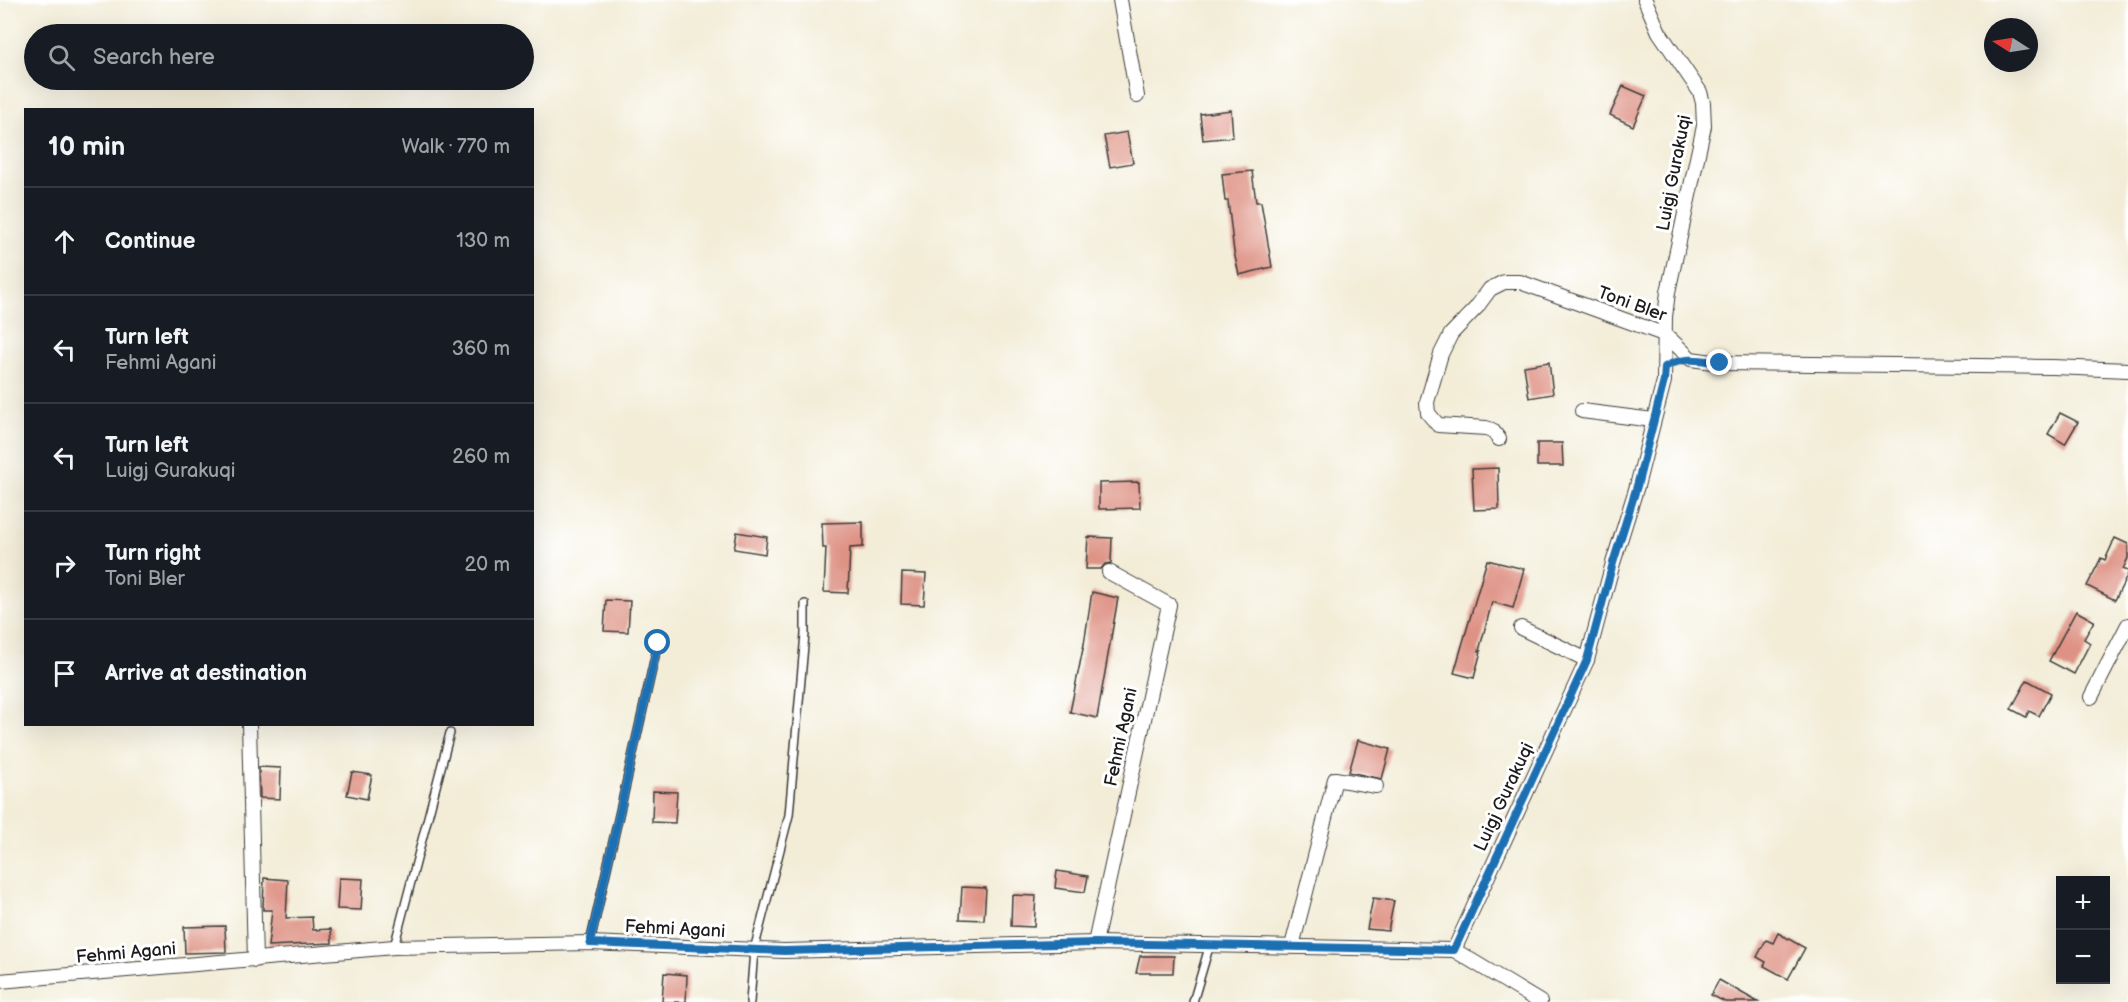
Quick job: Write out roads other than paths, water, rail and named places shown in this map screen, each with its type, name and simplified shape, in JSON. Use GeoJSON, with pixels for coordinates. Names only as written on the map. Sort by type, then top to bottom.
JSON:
{"type":"FeatureCollection","features":[{"type":"Feature","properties":{"kind":"street"},"geometry":{"type":"LineString","coordinates":[[1119,0],[1137,96]]}},
{"type":"Feature","properties":{"kind":"street","name":"Luigj Gurakuqi"},"geometry":{"type":"LineString","coordinates":[[1454,950],[1587,660],[1613,563],[1637,486],[1664,381],[1668,292],[1705,114],[1700,92],[1659,32],[1645,0]]}},
{"type":"Feature","properties":{"kind":"street","name":"Toni Bler"},"geometry":{"type":"LineString","coordinates":[[1499,439],[1486,428],[1438,425],[1430,418],[1426,408],[1445,345],[1451,334],[1476,308],[1490,289],[1497,285],[1512,281],[1520,282],[1666,335],[1691,358]]}},
{"type":"Feature","properties":{"kind":"street"},"geometry":{"type":"LineString","coordinates":[[1665,367],[1691,358],[1736,364],[2053,367],[2128,370]]}},
{"type":"Feature","properties":{"kind":"street"},"geometry":{"type":"LineString","coordinates":[[1582,411],[1653,420]]}},
{"type":"Feature","properties":{"kind":"street","name":"Fehmi Agani"},"geometry":{"type":"LineString","coordinates":[[1095,943],[1169,605],[1109,572]]}},
{"type":"Feature","properties":{"kind":"street"},"geometry":{"type":"LineString","coordinates":[[2091,698],[2128,625]]}},
{"type":"Feature","properties":{"kind":"street"},"geometry":{"type":"LineString","coordinates":[[1521,628],[1587,660]]}},
{"type":"Feature","properties":{"kind":"street"},"geometry":{"type":"LineString","coordinates":[[249,726],[255,960]]}},
{"type":"Feature","properties":{"kind":"street"},"geometry":{"type":"LineString","coordinates":[[1292,946],[1335,779],[1376,786]]}},
{"type":"Feature","properties":{"kind":"street","name":"Fehmi Agani"},"geometry":{"type":"LineString","coordinates":[[0,981],[394,947],[590,943],[754,950],[1095,943],[1454,950]]}},
{"type":"Feature","properties":{"kind":"street"},"geometry":{"type":"LineString","coordinates":[[1454,950],[1540,1002]]}},
{"type":"Feature","properties":{"kind":"lane"},"geometry":{"type":"LineString","coordinates":[[750,1002],[754,950],[789,814],[805,634],[805,604]]}},
{"type":"Feature","properties":{"kind":"lane"},"geometry":{"type":"LineString","coordinates":[[590,943],[658,643]]}},
{"type":"Feature","properties":{"kind":"lane"},"geometry":{"type":"LineString","coordinates":[[394,947],[450,733]]}},
{"type":"Feature","properties":{"kind":"lane"},"geometry":{"type":"LineString","coordinates":[[1193,1002],[1210,944]]}}]}
